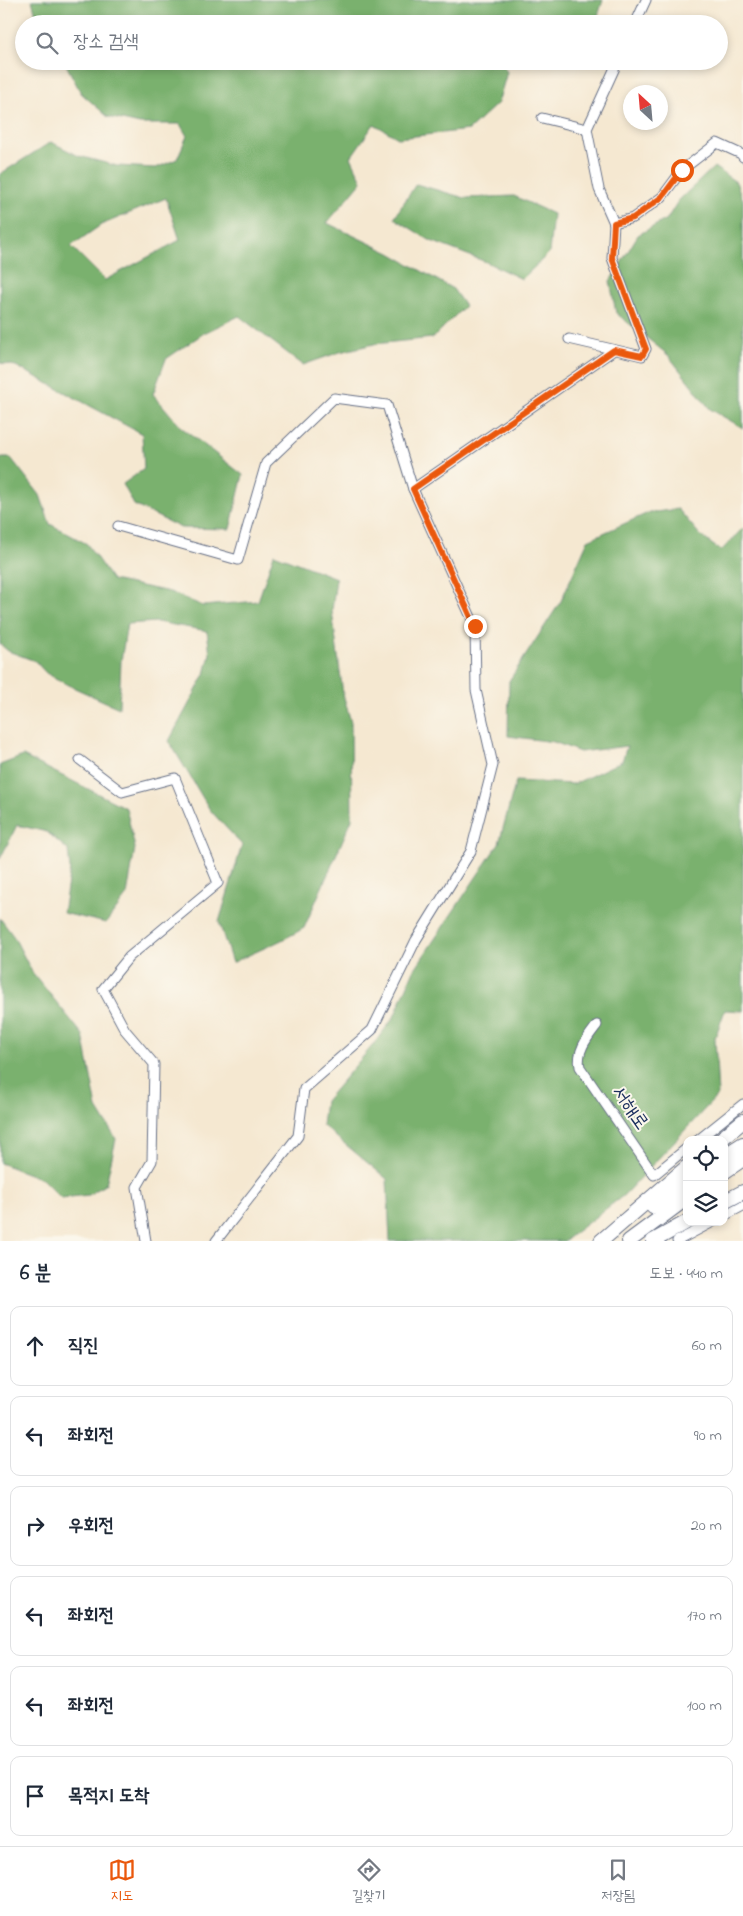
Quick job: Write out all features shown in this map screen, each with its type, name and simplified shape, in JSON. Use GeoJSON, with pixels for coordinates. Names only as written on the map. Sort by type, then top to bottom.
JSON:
{"type":"FeatureCollection","features":[{"type":"Feature","properties":{"kind":"main road"},"geometry":{"type":"LineString","coordinates":[[725,1136],[743,1121]]}},
{"type":"Feature","properties":{"kind":"main road"},"geometry":{"type":"LineString","coordinates":[[728,1153],[743,1144]]}},
{"type":"Feature","properties":{"kind":"main road"},"geometry":{"type":"LineString","coordinates":[[728,1169],[743,1159]]}},
{"type":"Feature","properties":{"kind":"main road"},"geometry":{"type":"LineString","coordinates":[[601,1241],[683,1170]]}},
{"type":"Feature","properties":{"kind":"main road"},"geometry":{"type":"LineString","coordinates":[[608,1241],[683,1186]]}},
{"type":"Feature","properties":{"kind":"main road"},"geometry":{"type":"LineString","coordinates":[[728,1200],[743,1192]]}},
{"type":"Feature","properties":{"kind":"main road"},"geometry":{"type":"LineString","coordinates":[[629,1241],[683,1201]]}},
{"type":"Feature","properties":{"kind":"main road"},"geometry":{"type":"LineString","coordinates":[[653,1241],[683,1224]]}},
{"type":"Feature","properties":{"kind":"street"},"geometry":{"type":"LineString","coordinates":[[640,15],[646,0]]}},
{"type":"Feature","properties":{"kind":"street"},"geometry":{"type":"LineString","coordinates":[[569,339],[642,356],[646,349],[612,258],[614,223],[599,188],[587,129],[614,70]]}},
{"type":"Feature","properties":{"kind":"street"},"geometry":{"type":"LineString","coordinates":[[542,118],[587,129]]}},
{"type":"Feature","properties":{"kind":"street"},"geometry":{"type":"LineString","coordinates":[[614,223],[633,218],[662,197],[682,170],[717,143],[741,154],[743,157]]}},
{"type":"Feature","properties":{"kind":"street"},"geometry":{"type":"LineString","coordinates":[[413,489],[614,350]]}},
{"type":"Feature","properties":{"kind":"street"},"geometry":{"type":"LineString","coordinates":[[118,526],[238,560],[266,463],[334,398],[387,405],[413,489],[475,626],[476,690],[493,765],[471,851],[416,940],[372,1030],[304,1090],[298,1136],[216,1241]]}},
{"type":"Feature","properties":{"kind":"street"},"geometry":{"type":"LineString","coordinates":[[80,760],[122,792],[175,778],[218,883],[129,957],[103,989],[125,1030],[154,1064],[152,1161],[137,1188],[146,1241]]}},
{"type":"Feature","properties":{"kind":"street","name":"서해로"},"geometry":{"type":"LineString","coordinates":[[597,1025],[583,1046],[578,1061],[580,1067],[654,1175],[683,1151]]}},
{"type":"Feature","properties":{"kind":"street"},"geometry":{"type":"LineString","coordinates":[[703,1136],[743,1104]]}},
{"type":"Feature","properties":{"kind":"street"},"geometry":{"type":"LineString","coordinates":[[728,1214],[743,1206]]}},
{"type":"Feature","properties":{"kind":"street"},"geometry":{"type":"LineString","coordinates":[[677,1241],[705,1226]]}},
{"type":"Feature","properties":{"kind":"green space"},"geometry":{"type":"Polygon","coordinates":[[[32,0],[603,0],[598,15],[508,15],[498,11],[497,15],[36,15],[32,0]]]}},
{"type":"Feature","properties":{"kind":"green space"},"geometry":{"type":"Polygon","coordinates":[[[69,70],[506,70],[507,72],[498,103],[469,130],[398,138],[374,124],[351,157],[362,181],[327,223],[390,253],[453,289],[465,306],[433,338],[374,344],[340,352],[303,365],[239,316],[204,333],[166,359],[153,394],[181,427],[243,475],[230,529],[181,528],[134,505],[123,484],[144,469],[142,434],[16,366],[0,363],[0,174],[51,142],[79,156],[117,166],[156,168],[177,159],[187,136],[180,124],[140,124],[108,117],[81,93],[69,70]],[[166,198],[101,225],[71,246],[105,280],[180,240],[166,198]]]}},
{"type":"Feature","properties":{"kind":"green space"},"geometry":{"type":"Polygon","coordinates":[[[714,167],[736,182],[743,200],[743,428],[710,409],[668,355],[616,313],[610,281],[638,235],[667,219],[678,201],[714,167]]]}},
{"type":"Feature","properties":{"kind":"green space"},"geometry":{"type":"Polygon","coordinates":[[[416,184],[465,198],[514,196],[553,214],[549,253],[522,279],[486,262],[431,241],[394,218],[416,184]]]}},
{"type":"Feature","properties":{"kind":"green space"},"geometry":{"type":"Polygon","coordinates":[[[0,458],[11,458],[40,495],[50,524],[87,544],[112,580],[170,592],[203,606],[258,601],[274,554],[336,578],[332,611],[343,694],[351,722],[352,819],[304,928],[232,963],[219,922],[242,845],[210,810],[169,741],[205,674],[210,654],[207,631],[157,622],[127,624],[121,661],[119,708],[68,685],[46,673],[35,661],[8,651],[0,644],[0,458]]]}},
{"type":"Feature","properties":{"kind":"green space"},"geometry":{"type":"Polygon","coordinates":[[[678,509],[701,536],[721,551],[743,528],[743,1011],[725,1010],[715,1038],[718,1095],[624,1195],[564,1241],[390,1241],[387,1179],[322,1125],[325,1101],[373,1045],[394,1017],[414,970],[499,843],[516,781],[574,784],[622,761],[627,746],[580,752],[554,742],[508,736],[509,681],[561,601],[588,540],[648,513],[678,509]]]}},
{"type":"Feature","properties":{"kind":"green space"},"geometry":{"type":"Polygon","coordinates":[[[23,756],[126,808],[135,848],[127,895],[106,923],[63,913],[70,869],[68,850],[47,832],[17,825],[0,859],[0,765],[23,756]]]}},
{"type":"Feature","properties":{"kind":"green space"},"geometry":{"type":"Polygon","coordinates":[[[0,918],[14,937],[32,972],[83,1035],[97,1108],[116,1139],[106,1184],[89,1195],[61,1198],[42,1179],[0,1163],[0,918]]]}},
{"type":"Feature","properties":{"kind":"route"},"geometry":{"type":"LineString","coordinates":[[475,626],[413,489],[526,409],[614,350],[642,356],[646,349],[612,258],[614,223],[633,218],[662,197],[682,170]]}}]}
